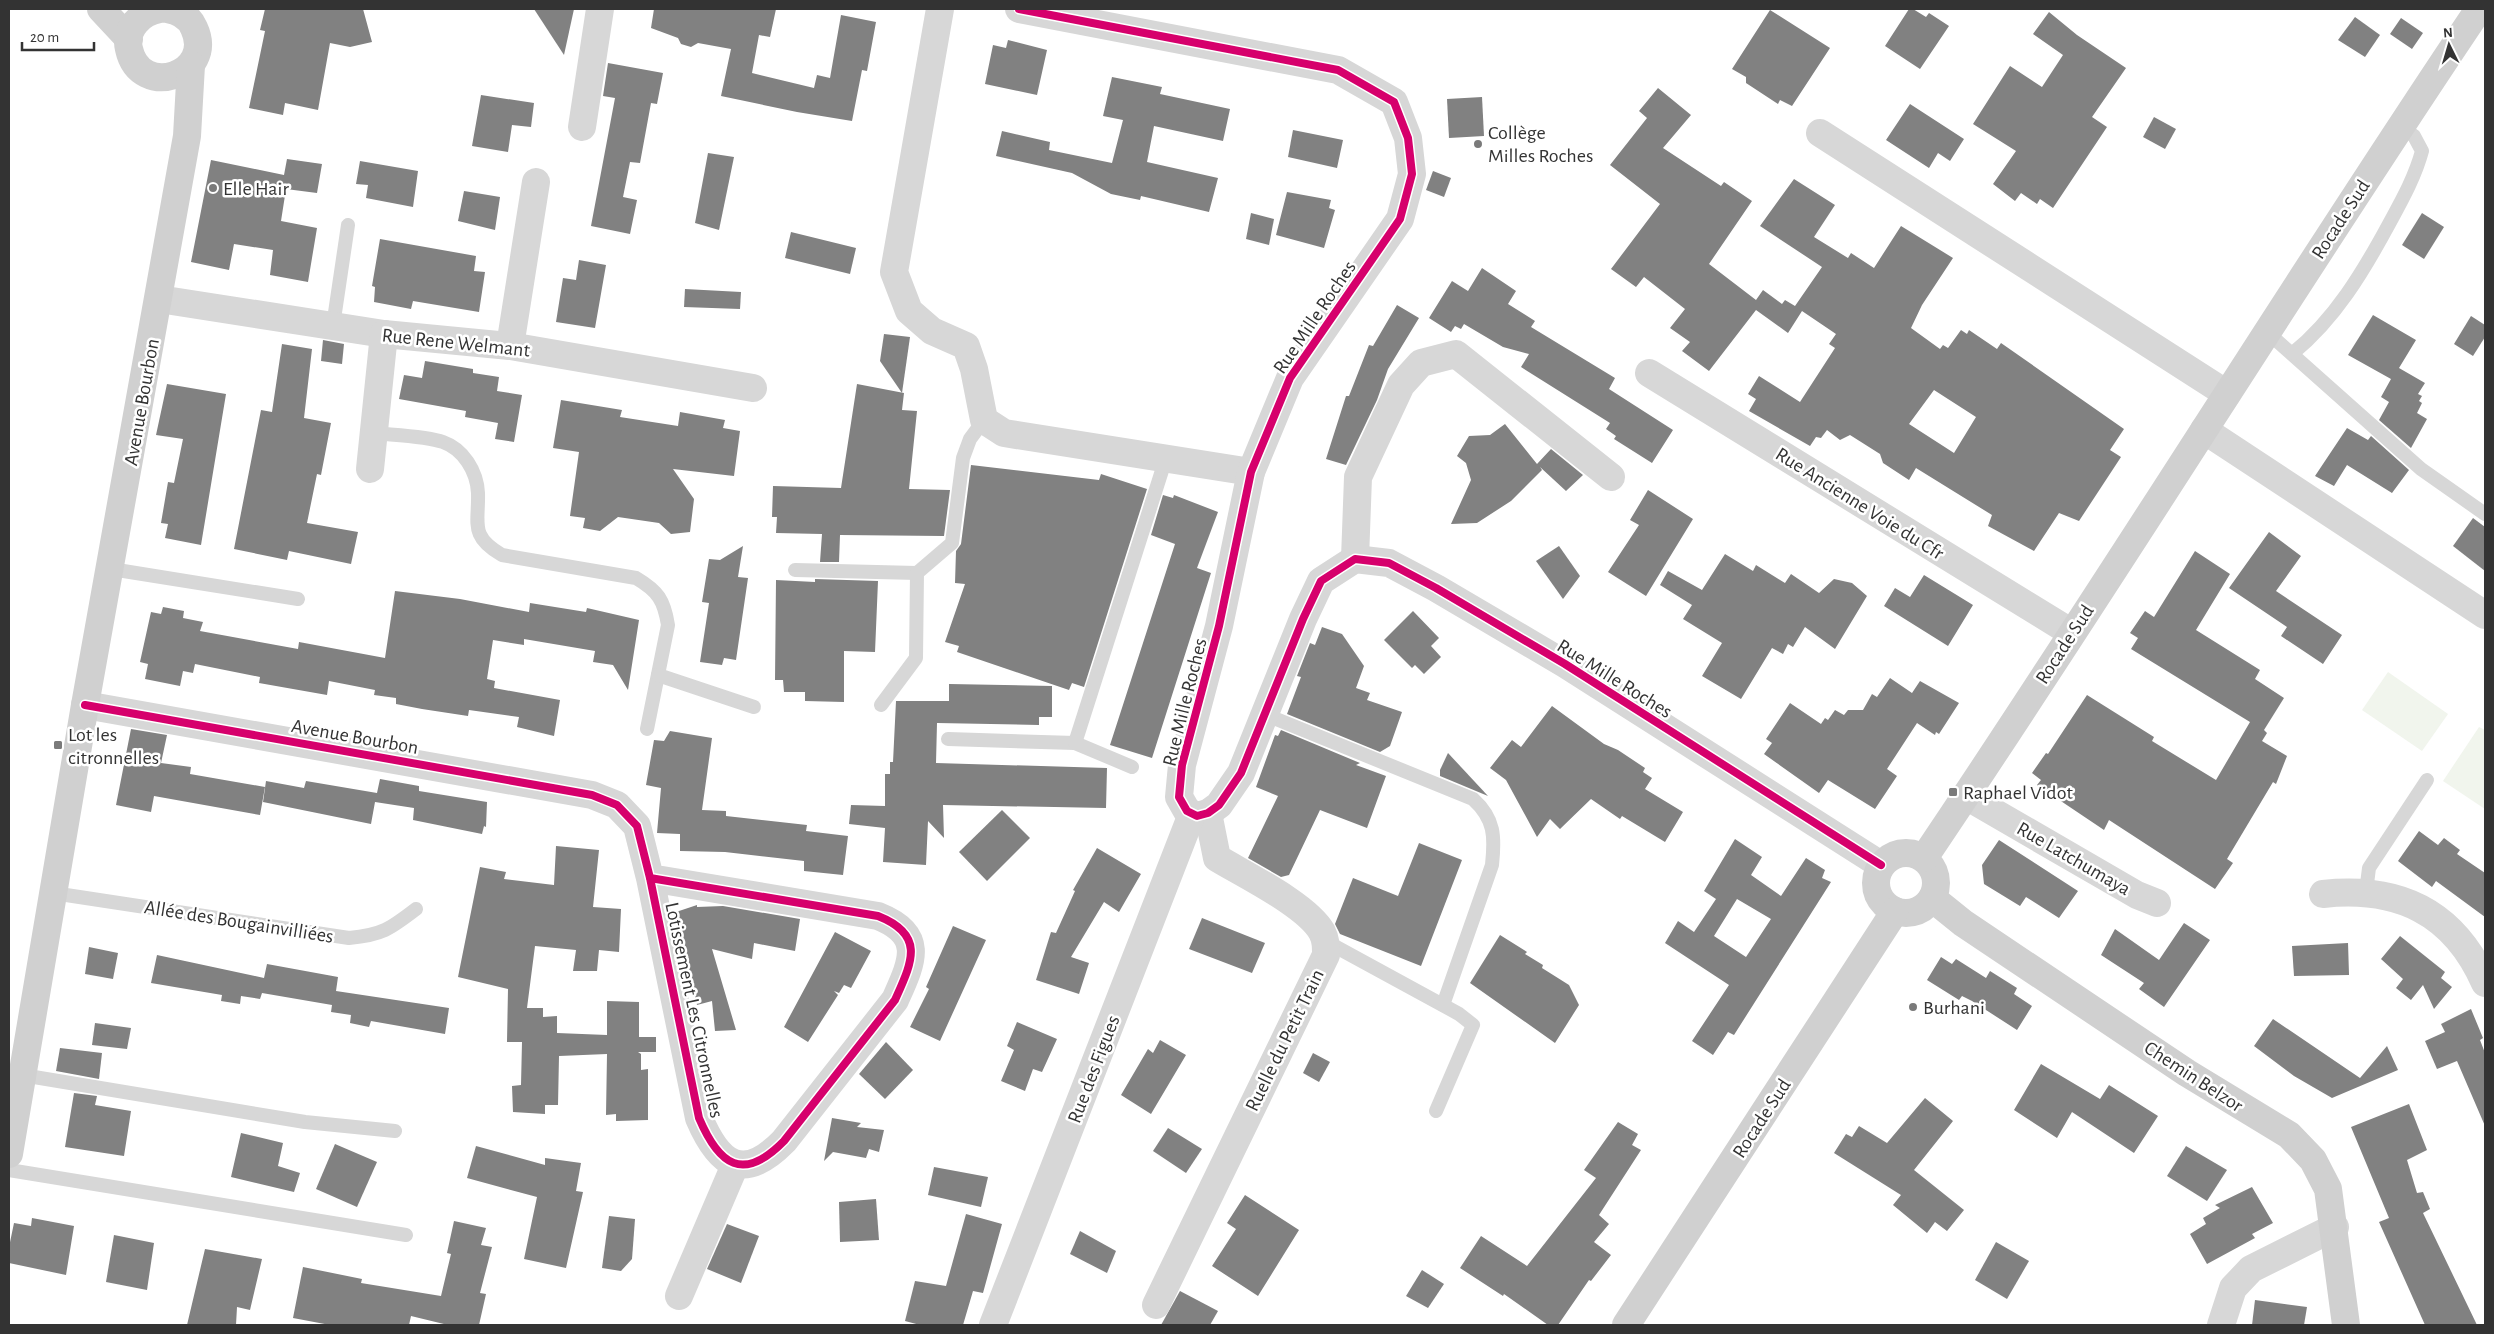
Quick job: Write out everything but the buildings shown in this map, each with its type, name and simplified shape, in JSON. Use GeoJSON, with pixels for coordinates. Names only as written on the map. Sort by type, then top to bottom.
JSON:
{"type":"FeatureCollection","features":[{"type":"Feature","properties":{"kind":"street"},"geometry":{"type":"LineString","coordinates":[[101,9],[129,39]]}},
{"type":"Feature","properties":{"kind":"street"},"geometry":{"type":"LineString","coordinates":[[149,75],[171,77],[190,65],[196,56],[200,21],[192,22],[184,15],[161,9],[141,16],[133,25],[128,47],[132,59],[139,68],[168,92],[187,127]]}},
{"type":"Feature","properties":{"kind":"street"},"geometry":{"type":"LineString","coordinates":[[582,127],[600,9]]}},
{"type":"Feature","properties":{"kind":"street"},"geometry":{"type":"LineString","coordinates":[[940,9],[894,272],[909,311],[932,331],[966,346],[974,369],[984,420],[1004,432],[1251,472]]}},
{"type":"Feature","properties":{"kind":"street","name":"Rue Mille Roches"},"geometry":{"type":"LineString","coordinates":[[1019,9],[1338,70],[1394,102],[1408,138],[1412,174],[1400,219],[1290,378],[1251,472],[1219,626],[1182,765],[1179,797],[1186,811],[1200,813]]}},
{"type":"Feature","properties":{"kind":"street","name":"Rocade Sud"},"geometry":{"type":"LineString","coordinates":[[1924,858],[2400,126],[2479,9]]}},
{"type":"Feature","properties":{"kind":"street","name":"Avenue Bourbon"},"geometry":{"type":"LineString","coordinates":[[9,1154],[85,705],[111,569],[187,136],[190,65]]}},
{"type":"Feature","properties":{"kind":"street"},"geometry":{"type":"LineString","coordinates":[[1820,133],[2227,394]]}},
{"type":"Feature","properties":{"kind":"street"},"geometry":{"type":"LineString","coordinates":[[510,346],[536,182]]}},
{"type":"Feature","properties":{"kind":"street","name":"Rue Rene Welmant"},"geometry":{"type":"LineString","coordinates":[[159,299],[384,334],[510,346],[753,388]]}},
{"type":"Feature","properties":{"kind":"street"},"geometry":{"type":"LineString","coordinates":[[370,469],[384,334]]}},
{"type":"Feature","properties":{"kind":"street"},"geometry":{"type":"LineString","coordinates":[[1200,813],[1219,805],[1240,772],[1303,619],[1322,581],[1355,559],[1358,477],[1401,385],[1421,363],[1456,354],[1611,477]]}},
{"type":"Feature","properties":{"kind":"street","name":"Rue Ancienne Voie du Cfr"},"geometry":{"type":"LineString","coordinates":[[1649,372],[2072,633]]}},
{"type":"Feature","properties":{"kind":"street"},"geometry":{"type":"LineString","coordinates":[[2204,430],[2485,614]]}},
{"type":"Feature","properties":{"kind":"street","name":"Rue Mille Roches"},"geometry":{"type":"LineString","coordinates":[[1355,559],[1390,563],[1436,588],[1564,664],[1881,866]]}},
{"type":"Feature","properties":{"kind":"street","name":"Avenue Bourbon"},"geometry":{"type":"LineString","coordinates":[[85,705],[592,795],[617,805]]}},
{"type":"Feature","properties":{"kind":"street","name":"Rue Latchumaya"},"geometry":{"type":"LineString","coordinates":[[1966,796],[2137,894],[2157,903]]}},
{"type":"Feature","properties":{"kind":"street","name":"Lotissement Les Citronnelles"},"geometry":{"type":"LineString","coordinates":[[617,805],[636,826],[650,878],[699,1118],[709,1141],[721,1156],[735,1164],[754,1163],[770,1155],[784,1141],[895,1000],[906,974],[911,949],[908,935],[896,923],[878,916],[650,878]]}},
{"type":"Feature","properties":{"kind":"street","name":"Ruelle du Petit Train"},"geometry":{"type":"LineString","coordinates":[[1156,1305],[1326,955],[1326,942],[1321,931],[1302,910],[1217,858],[1200,813]]}},
{"type":"Feature","properties":{"kind":"street","name":"Rue des Figues"},"geometry":{"type":"LineString","coordinates":[[993,1325],[1200,813]]}},
{"type":"Feature","properties":{"kind":"street"},"geometry":{"type":"LineString","coordinates":[[1906,853],[1924,858],[1930,865],[1936,881],[1932,898],[1920,910],[1912,913],[1895,911],[1887,907],[1877,892],[1876,882],[1881,866],[1896,854],[1906,853]]}},
{"type":"Feature","properties":{"kind":"street"},"geometry":{"type":"LineString","coordinates":[[2323,894],[2366,892],[2388,896],[2440,921],[2455,934],[2471,953],[2485,983]]}},
{"type":"Feature","properties":{"kind":"street","name":"Chemin Belzor"},"geometry":{"type":"LineString","coordinates":[[1932,898],[1963,923],[2187,1073],[2289,1136],[2313,1160],[2328,1189],[2335,1227],[2346,1325]]}},
{"type":"Feature","properties":{"kind":"street","name":"Rocade Sud"},"geometry":{"type":"LineString","coordinates":[[1626,1325],[1895,911]]}},
{"type":"Feature","properties":{"kind":"street"},"geometry":{"type":"LineString","coordinates":[[679,1296],[735,1164]]}},
{"type":"Feature","properties":{"kind":"street"},"geometry":{"type":"LineString","coordinates":[[2221,1325],[2233,1288],[2251,1269],[2335,1227]]}},
{"type":"Feature","properties":{"kind":"lane"},"geometry":{"type":"LineString","coordinates":[[2293,353],[2315,335],[2341,303],[2369,260],[2417,170],[2422,151],[2414,136],[2400,126]]}},
{"type":"Feature","properties":{"kind":"lane"},"geometry":{"type":"LineString","coordinates":[[333,326],[348,225]]}},
{"type":"Feature","properties":{"kind":"lane"},"geometry":{"type":"LineString","coordinates":[[2266,332],[2293,353],[2421,469],[2485,514]]}},
{"type":"Feature","properties":{"kind":"lane"},"geometry":{"type":"LineString","coordinates":[[795,570],[917,572],[952,543],[963,458],[970,439],[984,420]]}},
{"type":"Feature","properties":{"kind":"lane"},"geometry":{"type":"LineString","coordinates":[[374,433],[442,441],[458,450],[469,463],[475,476],[478,492],[477,528],[496,552],[502,555],[636,578],[653,588],[666,610],[668,626],[647,729]]}},
{"type":"Feature","properties":{"kind":"lane"},"geometry":{"type":"LineString","coordinates":[[1075,742],[1166,458]]}},
{"type":"Feature","properties":{"kind":"lane"},"geometry":{"type":"LineString","coordinates":[[111,569],[298,599]]}},
{"type":"Feature","properties":{"kind":"lane"},"geometry":{"type":"LineString","coordinates":[[881,705],[916,658],[917,572]]}},
{"type":"Feature","properties":{"kind":"lane"},"geometry":{"type":"LineString","coordinates":[[658,674],[754,708]]}},
{"type":"Feature","properties":{"kind":"lane"},"geometry":{"type":"LineString","coordinates":[[1264,714],[1473,799],[1484,809],[1493,835],[1492,865],[1443,1005]]}},
{"type":"Feature","properties":{"kind":"lane"},"geometry":{"type":"LineString","coordinates":[[948,739],[1075,742],[1132,767]]}},
{"type":"Feature","properties":{"kind":"lane"},"geometry":{"type":"LineString","coordinates":[[2366,892],[2369,868],[2427,780]]}},
{"type":"Feature","properties":{"kind":"lane","name":"Allée des Bougainvilliées"},"geometry":{"type":"LineString","coordinates":[[53,893],[349,938],[373,936],[395,926],[416,909]]}},
{"type":"Feature","properties":{"kind":"lane"},"geometry":{"type":"LineString","coordinates":[[1326,942],[1443,1005],[1472,1025],[1436,1110]]}},
{"type":"Feature","properties":{"kind":"lane"},"geometry":{"type":"LineString","coordinates":[[22,1075],[305,1122],[395,1131]]}},
{"type":"Feature","properties":{"kind":"lane"},"geometry":{"type":"LineString","coordinates":[[9,1170],[406,1235]]}},
{"type":"Feature","properties":{"kind":"shaded area"},"geometry":{"type":"Polygon","coordinates":[[[2388,672],[2448,714],[2422,751],[2362,710],[2388,672]]]}},
{"type":"Feature","properties":{"kind":"shaded area"},"geometry":{"type":"Polygon","coordinates":[[[2479,727],[2485,730],[2485,809],[2443,781],[2479,727]]]}},
{"type":"Feature","properties":{"kind":"cycle path"},"geometry":{"type":"LineString","coordinates":[[1019,9],[1338,70],[1394,102],[1408,138],[1412,174],[1400,219],[1290,378],[1251,472],[1219,626],[1182,765],[1179,797],[1187,811],[1197,816],[1208,813],[1219,805],[1241,773],[1303,619],[1321,581],[1355,559],[1389,563],[1436,588],[1565,664],[1881,865]]}},
{"type":"Feature","properties":{"kind":"cycle path"},"geometry":{"type":"LineString","coordinates":[[85,705],[592,795],[617,805],[637,826],[650,878],[699,1118],[715,1147],[724,1157],[734,1163],[744,1165],[756,1162],[784,1141],[895,1000],[910,962],[911,951],[909,941],[903,932],[878,916],[650,878]]}},
{"type":"Feature","properties":{"kind":"place","name":"Collège Milles Roches"},"geometry":{"type":"Point","coordinates":[1478,144]}},
{"type":"Feature","properties":{"kind":"place","name":"Elle Hair"},"geometry":{"type":"Point","coordinates":[213,188]}},
{"type":"Feature","properties":{"kind":"place","name":"Lot les citronnelles"},"geometry":{"type":"Point","coordinates":[58,745]}},
{"type":"Feature","properties":{"kind":"place","name":"Raphael Vidot"},"geometry":{"type":"Point","coordinates":[1953,792]}},
{"type":"Feature","properties":{"kind":"place","name":"Burhani"},"geometry":{"type":"Point","coordinates":[1913,1007]}}]}
